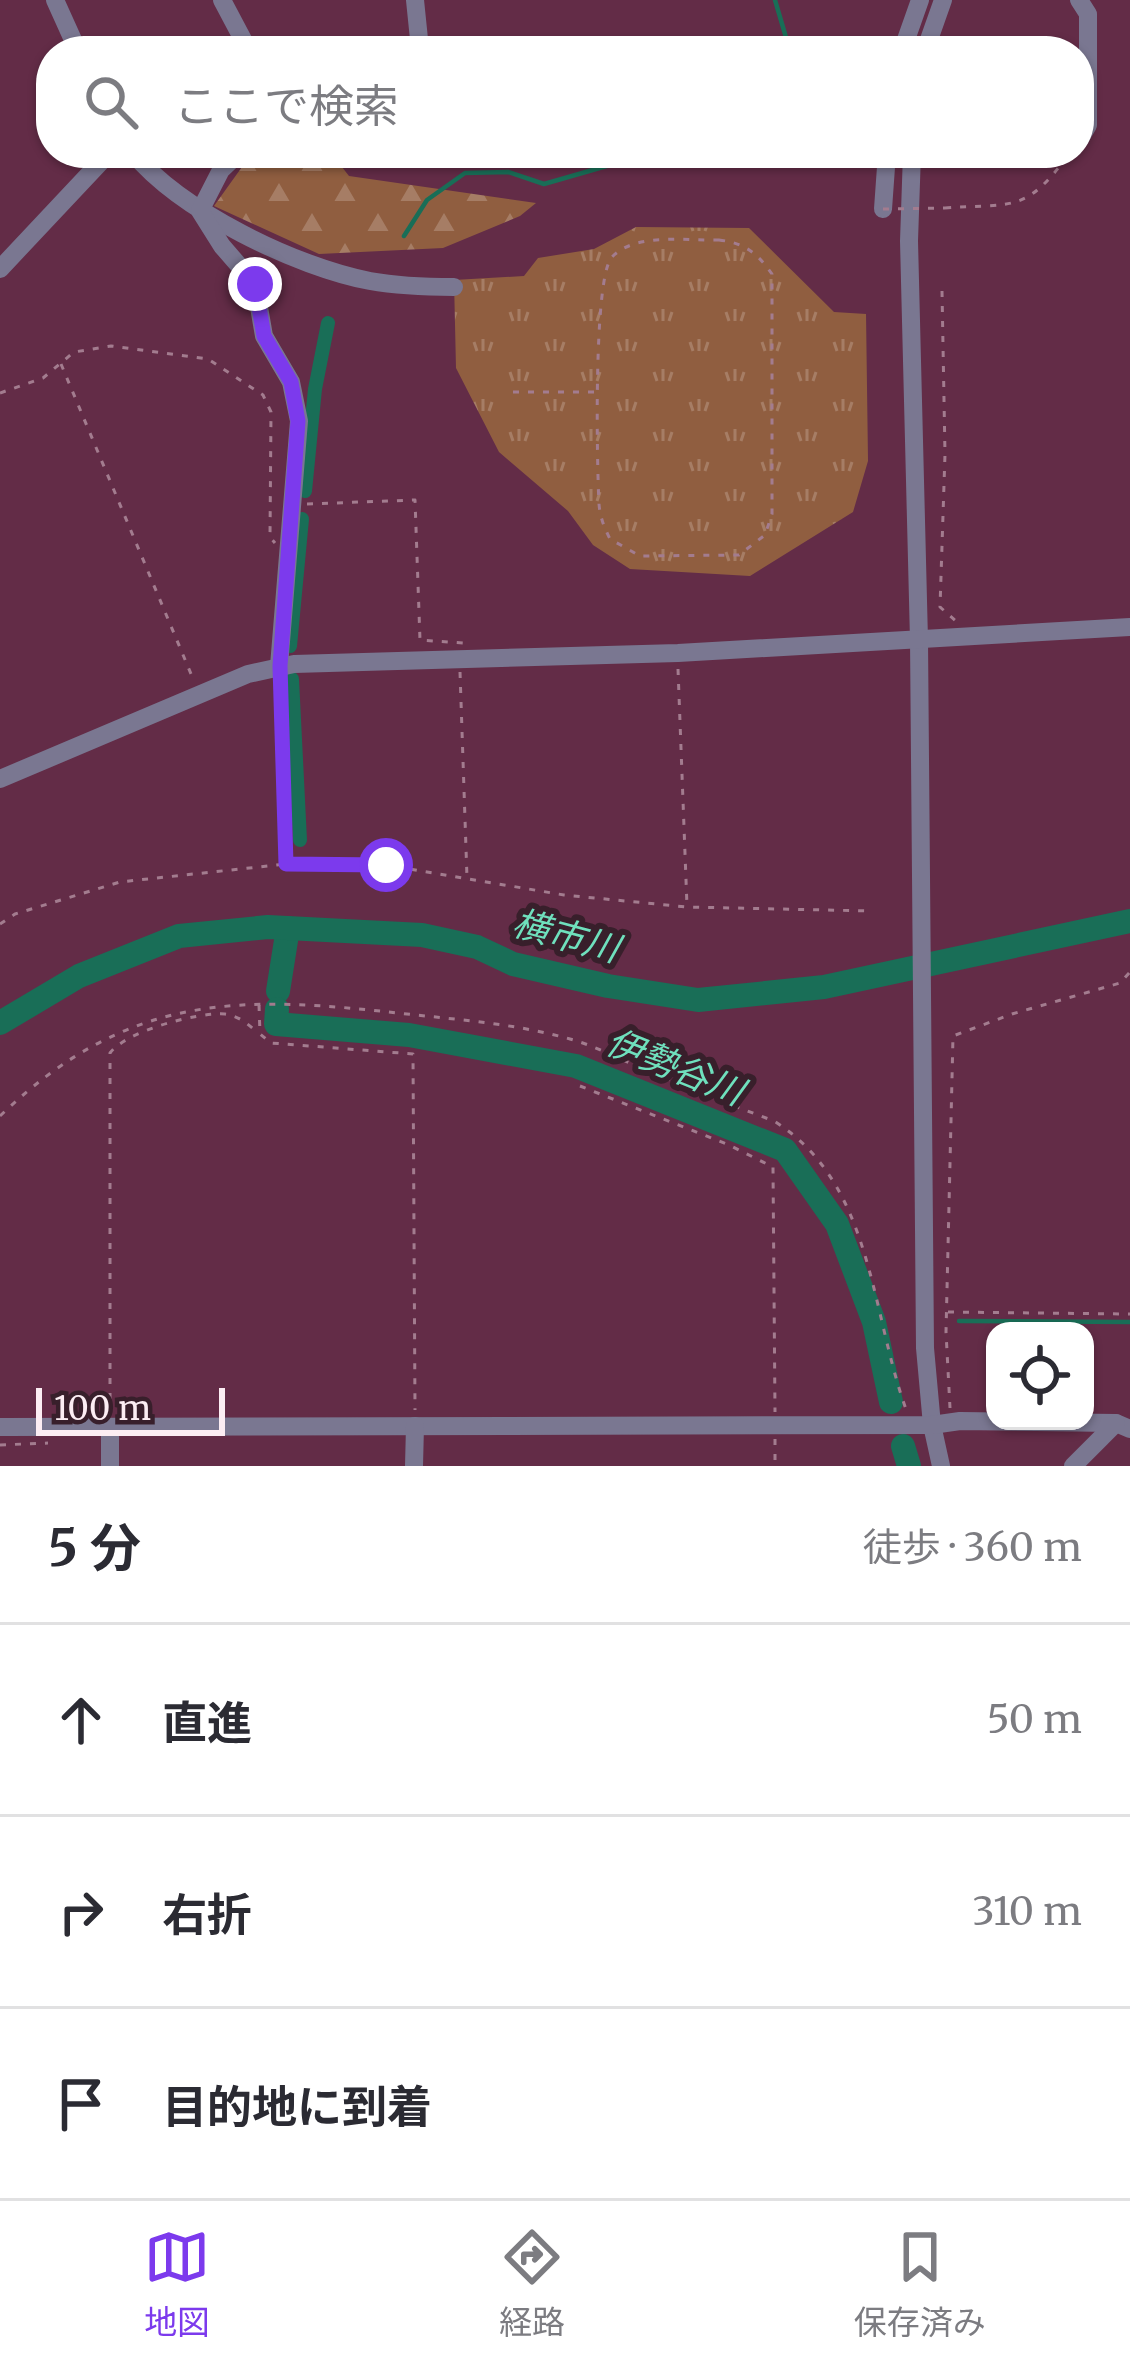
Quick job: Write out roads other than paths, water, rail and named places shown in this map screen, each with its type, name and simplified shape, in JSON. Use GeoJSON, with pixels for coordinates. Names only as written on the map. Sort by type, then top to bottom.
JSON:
{"type":"FeatureCollection","features":[{"type":"Feature","properties":{"kind":"street"},"geometry":{"type":"LineString","coordinates":[[55,0],[71,36]]}},
{"type":"Feature","properties":{"kind":"street"},"geometry":{"type":"LineString","coordinates":[[416,0],[419,36]]}},
{"type":"Feature","properties":{"kind":"street"},"geometry":{"type":"LineString","coordinates":[[907,36],[920,0]]}},
{"type":"Feature","properties":{"kind":"street"},"geometry":{"type":"LineString","coordinates":[[930,36],[943,0]]}},
{"type":"Feature","properties":{"kind":"street"},"geometry":{"type":"LineString","coordinates":[[1079,0],[1088,14],[1088,36]]}},
{"type":"Feature","properties":{"kind":"street"},"geometry":{"type":"LineString","coordinates":[[229,4],[243,36]]}},
{"type":"Feature","properties":{"kind":"street"},"geometry":{"type":"LineString","coordinates":[[0,269],[95,168]]}},
{"type":"Feature","properties":{"kind":"street"},"geometry":{"type":"LineString","coordinates":[[148,168],[200,211],[279,249],[366,280],[454,287]]}},
{"type":"Feature","properties":{"kind":"street"},"geometry":{"type":"LineString","coordinates":[[200,211],[223,168]]}},
{"type":"Feature","properties":{"kind":"street"},"geometry":{"type":"LineString","coordinates":[[883,209],[886,168]]}},
{"type":"Feature","properties":{"kind":"street"},"geometry":{"type":"LineString","coordinates":[[912,168],[925,1348],[941,1466]]}},
{"type":"Feature","properties":{"kind":"street"},"geometry":{"type":"LineString","coordinates":[[200,211],[255,284],[264,336],[297,399],[280,666]]}},
{"type":"Feature","properties":{"kind":"street"},"geometry":{"type":"LineString","coordinates":[[0,779],[199,694],[280,666],[464,650],[678,653],[1130,628]]}},
{"type":"Feature","properties":{"kind":"street"},"geometry":{"type":"LineString","coordinates":[[415,1466],[416,1426]]}},
{"type":"Feature","properties":{"kind":"street"},"geometry":{"type":"LineString","coordinates":[[0,1427],[1123,1426]]}},
{"type":"Feature","properties":{"kind":"street"},"geometry":{"type":"LineString","coordinates":[[1073,1466],[1123,1426]]}},
{"type":"Feature","properties":{"kind":"street"},"geometry":{"type":"LineString","coordinates":[[110,1427],[110,1466]]}},
{"type":"Feature","properties":{"kind":"waterway"},"geometry":{"type":"LineString","coordinates":[[775,0],[786,36]]}},
{"type":"Feature","properties":{"kind":"waterway"},"geometry":{"type":"LineString","coordinates":[[404,236],[427,200],[465,173],[508,172],[544,184],[600,168]]}},
{"type":"Feature","properties":{"kind":"waterway"},"geometry":{"type":"LineString","coordinates":[[305,491],[315,389],[328,323]]}},
{"type":"Feature","properties":{"kind":"waterway"},"geometry":{"type":"LineString","coordinates":[[290,646],[302,519]]}},
{"type":"Feature","properties":{"kind":"waterway"},"geometry":{"type":"LineString","coordinates":[[292,679],[300,840]]}},
{"type":"Feature","properties":{"kind":"waterway","name":"横市川"},"geometry":{"type":"LineString","coordinates":[[0,1023],[79,976],[179,936],[268,927],[422,935],[477,947],[513,964],[698,1000],[824,987],[1130,921]]}},
{"type":"Feature","properties":{"kind":"waterway","name":"伊勢谷川"},"geometry":{"type":"LineString","coordinates":[[278,991],[288,928]]}},
{"type":"Feature","properties":{"kind":"waterway","name":"伊勢谷川"},"geometry":{"type":"LineString","coordinates":[[277,1009],[276,1024],[409,1035],[576,1066],[785,1150],[837,1224],[874,1322],[891,1402]]}},
{"type":"Feature","properties":{"kind":"waterway"},"geometry":{"type":"LineString","coordinates":[[959,1321],[1130,1322]]}},
{"type":"Feature","properties":{"kind":"waterway","name":"伊勢谷川"},"geometry":{"type":"LineString","coordinates":[[903,1446],[909,1466]]}}]}
